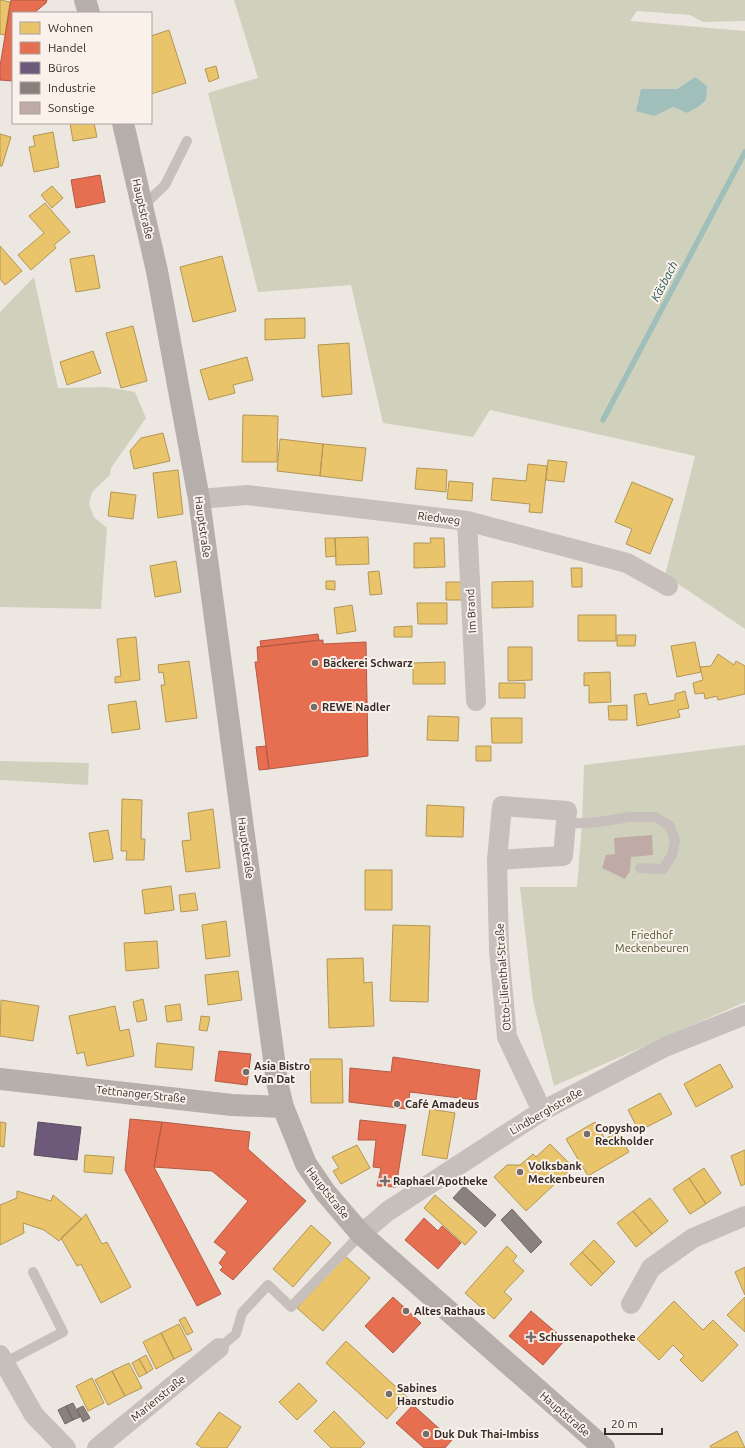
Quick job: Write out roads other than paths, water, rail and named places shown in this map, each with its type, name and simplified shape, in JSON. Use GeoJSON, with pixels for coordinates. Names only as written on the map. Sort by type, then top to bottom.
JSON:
{"type":"FeatureCollection","features":[{"type":"Feature","properties":{"kind":"main road"},"geometry":{"type":"LineString","coordinates":[[85,0],[89,12]]}},
{"type":"Feature","properties":{"kind":"main road","name":"Hauptstraße"},"geometry":{"type":"LineString","coordinates":[[122,124],[157,271],[199,499],[277,1082],[283,1107],[306,1164],[325,1192],[361,1234],[604,1448]]}},
{"type":"Feature","properties":{"kind":"main road","name":"Tettnanger Straße"},"geometry":{"type":"LineString","coordinates":[[0,1078],[232,1105],[283,1107]]}},
{"type":"Feature","properties":{"kind":"street","name":"Riedweg"},"geometry":{"type":"LineString","coordinates":[[199,499],[247,495],[467,521],[626,563],[668,586]]}},
{"type":"Feature","properties":{"kind":"street","name":"Im Brand"},"geometry":{"type":"LineString","coordinates":[[467,521],[476,701]]}},
{"type":"Feature","properties":{"kind":"street","name":"Otto-Lilienthal-Straße"},"geometry":{"type":"LineString","coordinates":[[497,860],[563,856],[567,811],[502,806],[497,860],[499,950],[507,1037],[542,1111]]}},
{"type":"Feature","properties":{"kind":"street","name":"Lindberghstraße"},"geometry":{"type":"LineString","coordinates":[[361,1234],[388,1210],[542,1111],[665,1047],[745,1015]]}},
{"type":"Feature","properties":{"kind":"street"},"geometry":{"type":"LineString","coordinates":[[631,1304],[651,1268],[693,1238],[745,1216]]}},
{"type":"Feature","properties":{"kind":"street","name":"Marienstraße"},"geometry":{"type":"LineString","coordinates":[[97,1448],[219,1348]]}},
{"type":"Feature","properties":{"kind":"street"},"geometry":{"type":"LineString","coordinates":[[2,1359],[34,1415],[66,1448]]}},
{"type":"Feature","properties":{"kind":"lane"},"geometry":{"type":"LineString","coordinates":[[142,207],[164,185],[187,141]]}},
{"type":"Feature","properties":{"kind":"lane"},"geometry":{"type":"LineString","coordinates":[[566,824],[598,822],[630,817],[655,817],[669,825],[675,840],[672,855],[663,869],[640,868]]}},
{"type":"Feature","properties":{"kind":"lane"},"geometry":{"type":"LineString","coordinates":[[219,1348],[236,1334],[242,1313],[268,1285],[291,1307],[361,1234]]}},
{"type":"Feature","properties":{"kind":"lane"},"geometry":{"type":"LineString","coordinates":[[2,1359],[63,1332],[33,1272]]}},
{"type":"Feature","properties":{"kind":"water"},"geometry":{"type":"Polygon","coordinates":[[[695,77],[707,86],[706,100],[698,107],[687,113],[673,107],[654,116],[636,111],[641,89],[677,89],[695,77]]]}},
{"type":"Feature","properties":{"kind":"waterway","name":"Käsbach"},"geometry":{"type":"LineString","coordinates":[[603,420],[745,152]]}},
{"type":"Feature","properties":{"kind":"place","name":"Bäckerei Schwarz"},"geometry":{"type":"Point","coordinates":[315,663]}},
{"type":"Feature","properties":{"kind":"place","name":"REWE Nadler"},"geometry":{"type":"Point","coordinates":[314,707]}},
{"type":"Feature","properties":{"kind":"place","name":"Asia Bistro Van Dat"},"geometry":{"type":"Point","coordinates":[246,1072]}},
{"type":"Feature","properties":{"kind":"place","name":"Café Amadeus"},"geometry":{"type":"Point","coordinates":[397,1104]}},
{"type":"Feature","properties":{"kind":"place","name":"Copyshop Reckholder"},"geometry":{"type":"Point","coordinates":[587,1134]}},
{"type":"Feature","properties":{"kind":"place","name":"Volksbank Meckenbeuren"},"geometry":{"type":"Point","coordinates":[520,1172]}},
{"type":"Feature","properties":{"kind":"place","name":"Raphael Apotheke"},"geometry":{"type":"Point","coordinates":[385,1181]}},
{"type":"Feature","properties":{"kind":"place","name":"Altes Rathaus"},"geometry":{"type":"Point","coordinates":[406,1311]}},
{"type":"Feature","properties":{"kind":"place","name":"Schussenapotheke"},"geometry":{"type":"Point","coordinates":[531,1337]}},
{"type":"Feature","properties":{"kind":"place","name":"Sabines Haarstudio"},"geometry":{"type":"Point","coordinates":[389,1394]}},
{"type":"Feature","properties":{"kind":"place","name":"Duk Duk Thai-Imbiss"},"geometry":{"type":"Point","coordinates":[426,1434]}},
{"type":"Feature","properties":{"kind":"park label","name":"Friedhof Meckenbeuren"},"geometry":{"type":"Point","coordinates":[652,941]}}]}
